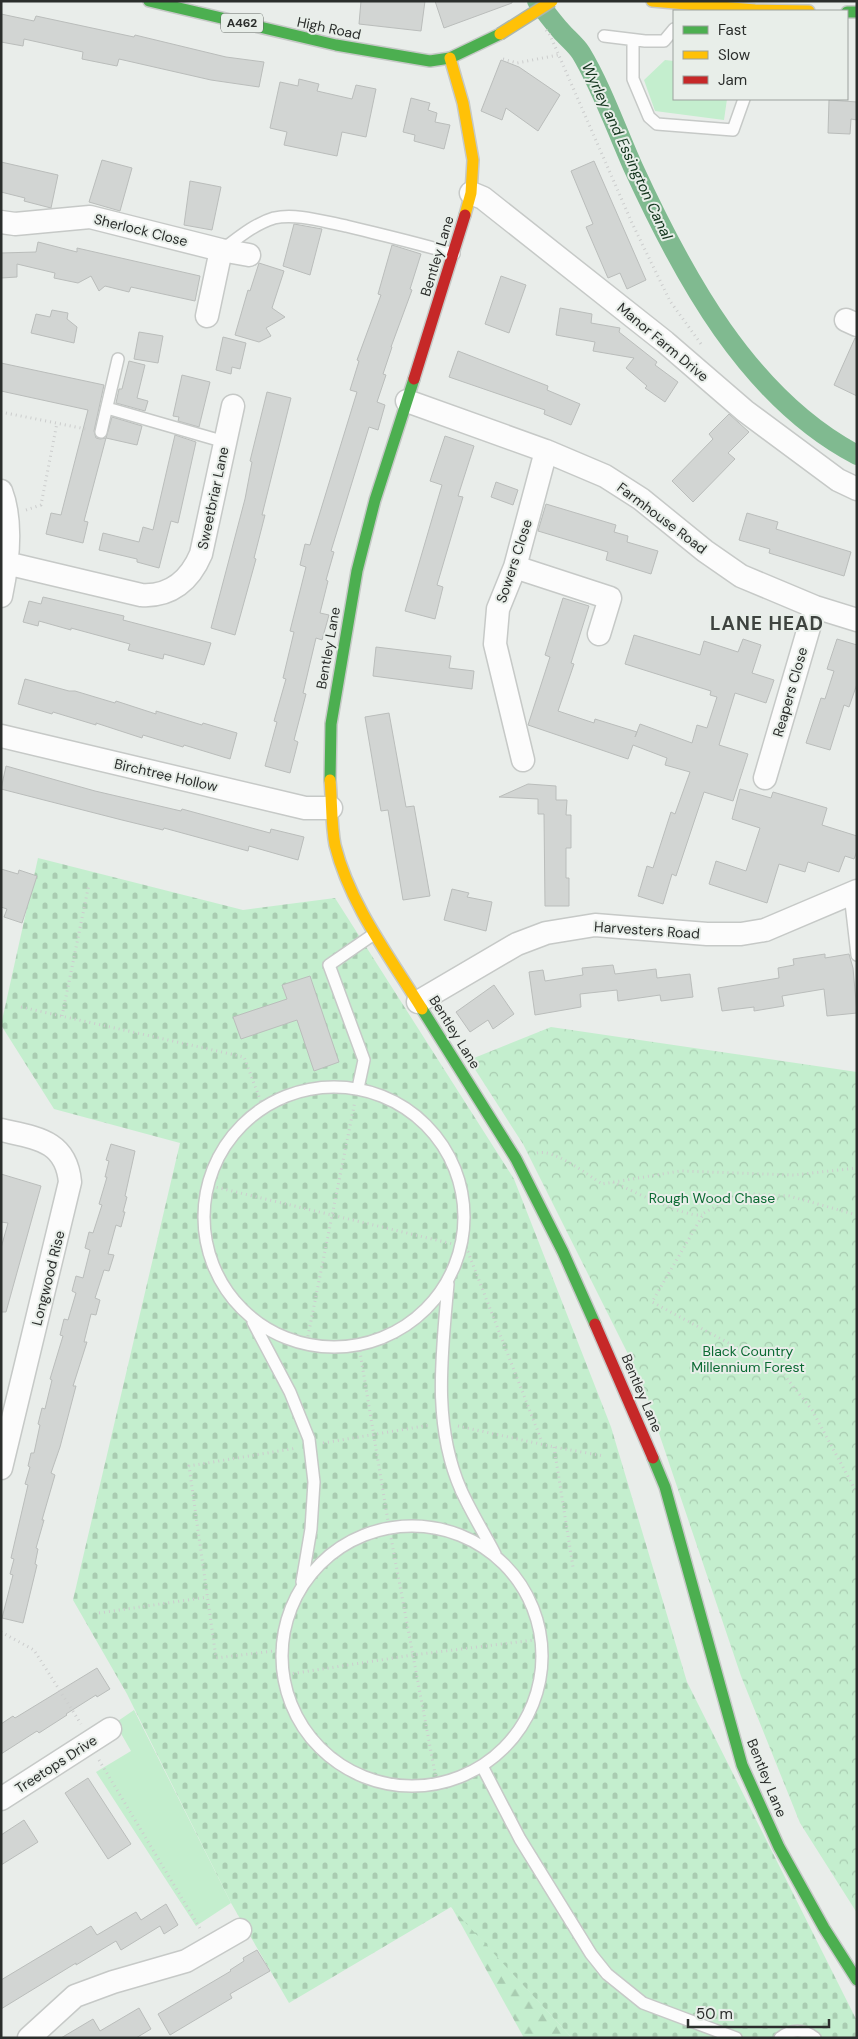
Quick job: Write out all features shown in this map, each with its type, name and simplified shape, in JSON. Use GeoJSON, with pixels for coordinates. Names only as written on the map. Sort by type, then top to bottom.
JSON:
{"type":"FeatureCollection","features":[{"type":"Feature","properties":{"kind":"street","name":"High Road"},"geometry":{"type":"LineString","coordinates":[[149,1],[336,46],[430,61],[450,58],[486,41],[552,1]]}},
{"type":"Feature","properties":{"kind":"street"},"geometry":{"type":"LineString","coordinates":[[652,1],[678,8],[755,10]]}},
{"type":"Feature","properties":{"kind":"street","name":"Bentley Lane"},"geometry":{"type":"LineString","coordinates":[[450,58],[463,103],[473,160],[471,193],[454,254],[375,500],[353,590],[331,724],[329,770],[335,843],[346,879],[374,934],[516,1159],[563,1252],[627,1395],[665,1487],[742,1765],[779,1847],[824,1928],[857,1980]]}},
{"type":"Feature","properties":{"kind":"street","name":"Manor Farm Drive"},"geometry":{"type":"LineString","coordinates":[[471,193],[483,198],[658,336],[745,411],[838,480],[857,489]]}},
{"type":"Feature","properties":{"kind":"street","name":"Sherlock Close"},"geometry":{"type":"LineString","coordinates":[[1,222],[15,224],[90,217],[221,250],[249,255]]}},
{"type":"Feature","properties":{"kind":"street"},"geometry":{"type":"LineString","coordinates":[[206,316],[221,250]]}},
{"type":"Feature","properties":{"kind":"street","name":"Farmhouse Road"},"geometry":{"type":"LineString","coordinates":[[408,401],[546,451],[604,476],[641,499],[705,551],[741,576],[815,607],[857,620]]}},
{"type":"Feature","properties":{"kind":"street","name":"Sweetbriar Lane"},"geometry":{"type":"LineString","coordinates":[[3,579],[141,595],[159,594],[187,579],[196,566],[201,554],[233,406]]}},
{"type":"Feature","properties":{"kind":"street","name":"Sowers Close"},"geometry":{"type":"LineString","coordinates":[[523,760],[496,644],[498,609],[515,568],[546,451]]}},
{"type":"Feature","properties":{"kind":"street"},"geometry":{"type":"LineString","coordinates":[[1,491],[7,505],[3,579]]}},
{"type":"Feature","properties":{"kind":"street"},"geometry":{"type":"LineString","coordinates":[[515,568],[610,598],[599,634]]}},
{"type":"Feature","properties":{"kind":"street","name":"Reapers Close"},"geometry":{"type":"LineString","coordinates":[[766,778],[815,607]]}},
{"type":"Feature","properties":{"kind":"street","name":"Birchtree Hollow"},"geometry":{"type":"LineString","coordinates":[[1,736],[305,808],[331,808]]}},
{"type":"Feature","properties":{"kind":"street","name":"Harvesters Road"},"geometry":{"type":"LineString","coordinates":[[418,1002],[517,944],[546,933],[595,925],[707,934],[741,934],[765,930],[853,892]]}},
{"type":"Feature","properties":{"kind":"street","name":"Longwood Rise"},"geometry":{"type":"LineString","coordinates":[[1,1130],[40,1139],[52,1144],[62,1155],[69,1168],[70,1182],[1,1468]]}},
{"type":"Feature","properties":{"kind":"street","name":"Treetops Drive"},"geometry":{"type":"LineString","coordinates":[[1,1799],[97,1737]]}},
{"type":"Feature","properties":{"kind":"street"},"geometry":{"type":"LineString","coordinates":[[29,2038],[75,1996],[113,1982],[186,1962],[240,1930]]}},
{"type":"Feature","properties":{"kind":"lane"},"geometry":{"type":"LineString","coordinates":[[604,36],[633,40],[664,41],[673,30]]}},
{"type":"Feature","properties":{"kind":"lane"},"geometry":{"type":"LineString","coordinates":[[633,40],[633,79],[649,117],[657,124],[733,130],[744,100]]}},
{"type":"Feature","properties":{"kind":"lane"},"geometry":{"type":"LineString","coordinates":[[221,250],[257,225],[273,219],[289,217],[322,221],[400,238],[454,254]]}},
{"type":"Feature","properties":{"kind":"lane"},"geometry":{"type":"LineString","coordinates":[[101,432],[118,359]]}},
{"type":"Feature","properties":{"kind":"lane"},"geometry":{"type":"LineString","coordinates":[[107,408],[225,442]]}},
{"type":"Feature","properties":{"kind":"lane"},"geometry":{"type":"LineString","coordinates":[[853,892],[857,955]]}},
{"type":"Feature","properties":{"kind":"lane"},"geometry":{"type":"LineString","coordinates":[[358,1088],[364,1060],[329,965],[374,934]]}},
{"type":"Feature","properties":{"kind":"lane"},"geometry":{"type":"LineString","coordinates":[[325,1086],[358,1088],[389,1098],[417,1116],[440,1140],[456,1169],[464,1201],[464,1233],[461,1246],[456,1265],[440,1294],[418,1318],[390,1336],[359,1346],[326,1348],[306,1346],[264,1328],[239,1307],[219,1281],[207,1250],[203,1218],[207,1185],[219,1154],[228,1141],[238,1128],[263,1106],[293,1092],[325,1086]]}},
{"type":"Feature","properties":{"kind":"lane"},"geometry":{"type":"LineString","coordinates":[[449,1277],[440,1379],[443,1428],[448,1452],[461,1490],[495,1554],[517,1578],[533,1607],[542,1639],[542,1672],[534,1704],[518,1732],[496,1756],[468,1774],[437,1784],[404,1786],[372,1780],[342,1766],[316,1746],[297,1719],[285,1688],[281,1656],[285,1623],[297,1593],[316,1566],[341,1545],[371,1531],[403,1525],[436,1527],[467,1537],[495,1554]]}},
{"type":"Feature","properties":{"kind":"lane"},"geometry":{"type":"LineString","coordinates":[[250,1316],[290,1392],[309,1439],[314,1482],[311,1528],[302,1585]]}},
{"type":"Feature","properties":{"kind":"lane"},"geometry":{"type":"LineString","coordinates":[[482,1766],[520,1839],[591,1954],[607,1974],[643,2003],[736,2038]]}},
{"type":"Feature","properties":{"kind":"lane"},"geometry":{"type":"LineString","coordinates":[[780,2038],[789,2032],[798,2031],[806,2032],[815,2038]]}},
{"type":"Feature","properties":{"kind":"path"},"geometry":{"type":"LineString","coordinates":[[544,29],[550,35],[632,223],[670,301],[704,347]]}},
{"type":"Feature","properties":{"kind":"path"},"geometry":{"type":"LineString","coordinates":[[486,41],[494,56],[517,63],[558,54]]}},
{"type":"Feature","properties":{"kind":"path"},"geometry":{"type":"LineString","coordinates":[[1,412],[101,432]]}},
{"type":"Feature","properties":{"kind":"path"},"geometry":{"type":"LineString","coordinates":[[7,516],[41,506],[57,423]]}},
{"type":"Feature","properties":{"kind":"path"},"geometry":{"type":"LineString","coordinates":[[62,1016],[89,884]]}},
{"type":"Feature","properties":{"kind":"path"},"geometry":{"type":"LineString","coordinates":[[21,1007],[244,1057],[263,1106]]}},
{"type":"Feature","properties":{"kind":"path"},"geometry":{"type":"LineString","coordinates":[[306,1346],[358,1088]]}},
{"type":"Feature","properties":{"kind":"path"},"geometry":{"type":"LineString","coordinates":[[516,1159],[542,1152],[554,1155],[602,1184],[680,1171],[794,1175],[857,1168]]}},
{"type":"Feature","properties":{"kind":"path"},"geometry":{"type":"LineString","coordinates":[[612,1182],[695,1216],[703,1215],[739,1193],[789,1196],[857,1214]]}},
{"type":"Feature","properties":{"kind":"path"},"geometry":{"type":"LineString","coordinates":[[207,1185],[461,1246],[468,1252],[542,1443]]}},
{"type":"Feature","properties":{"kind":"path"},"geometry":{"type":"LineString","coordinates":[[703,1215],[652,1302],[781,1371],[812,1410],[857,1493]]}},
{"type":"Feature","properties":{"kind":"path"},"geometry":{"type":"LineString","coordinates":[[359,1346],[389,1528],[437,1784]]}},
{"type":"Feature","properties":{"kind":"path"},"geometry":{"type":"LineString","coordinates":[[554,1447],[573,1567]]}},
{"type":"Feature","properties":{"kind":"path"},"geometry":{"type":"LineString","coordinates":[[99,1613],[208,1597]]}},
{"type":"Feature","properties":{"kind":"path"},"geometry":{"type":"LineString","coordinates":[[1,1632],[34,1650],[97,1737],[212,1947]]}},
{"type":"Feature","properties":{"kind":"path"},"geometry":{"type":"LineString","coordinates":[[283,1676],[413,1655],[542,1639]]}},
{"type":"Feature","properties":{"kind":"green space"},"geometry":{"type":"Polygon","coordinates":[[[665,60],[673,61],[673,100],[727,100],[724,120],[655,111],[644,80],[665,60]]]}},
{"type":"Feature","properties":{"kind":"green space"},"geometry":{"type":"Polygon","coordinates":[[[38,858],[243,910],[335,898],[514,1179],[611,1427],[687,1682],[857,2021],[857,2038],[572,2038],[451,1907],[289,2003],[231,1903],[127,1694],[73,1600],[180,1143],[54,1109],[1,1025],[38,858]]]}},
{"type":"Feature","properties":{"kind":"green space","name":"Rough Wood Chase"},"geometry":{"type":"Polygon","coordinates":[[[551,1027],[857,1072],[857,1913],[800,1823],[741,1676],[641,1380],[523,1144],[469,1060],[551,1027]]]}},
{"type":"Feature","properties":{"kind":"green space"},"geometry":{"type":"Polygon","coordinates":[[[134,1710],[231,1903],[196,1926],[96,1772],[131,1751],[115,1723],[134,1710]]]}},
{"type":"Feature","properties":{"kind":"green space"},"geometry":{"type":"Polygon","coordinates":[[[451,1906],[572,2038],[524,2038],[451,1906]]]}},
{"type":"Feature","properties":{"kind":"building"},"geometry":{"type":"Polygon","coordinates":[[[361,1],[425,1],[421,31],[359,24],[361,1]]]}},
{"type":"Feature","properties":{"kind":"building"},"geometry":{"type":"Polygon","coordinates":[[[435,1],[512,1],[512,3],[444,28],[435,1]]]}},
{"type":"Feature","properties":{"kind":"building"},"geometry":{"type":"Polygon","coordinates":[[[1,14],[34,21],[36,16],[134,37],[135,35],[226,57],[264,62],[259,87],[211,80],[119,59],[117,66],[82,59],[83,52],[24,39],[23,46],[1,42],[1,14]]]}},
{"type":"Feature","properties":{"kind":"building"},"geometry":{"type":"Polygon","coordinates":[[[501,60],[519,67],[560,95],[538,131],[506,108],[502,120],[481,111],[501,60]]]}},
{"type":"Feature","properties":{"kind":"building"},"geometry":{"type":"Polygon","coordinates":[[[299,79],[319,84],[317,91],[352,99],[356,85],[376,89],[366,137],[342,132],[337,156],[284,145],[287,132],[270,128],[280,82],[298,86],[299,79]]]}},
{"type":"Feature","properties":{"kind":"building"},"geometry":{"type":"Polygon","coordinates":[[[411,98],[430,103],[428,110],[437,113],[435,122],[450,125],[444,149],[414,141],[415,135],[403,132],[411,98]]]}},
{"type":"Feature","properties":{"kind":"building"},"geometry":{"type":"Polygon","coordinates":[[[829,100],[857,102],[857,120],[851,119],[850,134],[828,133],[829,100]]]}},
{"type":"Feature","properties":{"kind":"building"},"geometry":{"type":"Polygon","coordinates":[[[102,160],[132,168],[120,211],[89,202],[102,160]]]}},
{"type":"Feature","properties":{"kind":"building"},"geometry":{"type":"Polygon","coordinates":[[[594,161],[646,280],[627,289],[620,273],[608,278],[586,227],[593,224],[571,171],[594,161]]]}},
{"type":"Feature","properties":{"kind":"building"},"geometry":{"type":"Polygon","coordinates":[[[1,162],[58,175],[51,208],[24,201],[25,198],[1,192],[1,162]]]}},
{"type":"Feature","properties":{"kind":"building"},"geometry":{"type":"Polygon","coordinates":[[[190,181],[221,187],[212,230],[184,225],[190,181]]]}},
{"type":"Feature","properties":{"kind":"building"},"geometry":{"type":"Polygon","coordinates":[[[294,224],[322,229],[310,275],[283,266],[294,224]]]}},
{"type":"Feature","properties":{"kind":"building"},"geometry":{"type":"Polygon","coordinates":[[[38,242],[77,252],[77,248],[200,276],[195,301],[131,287],[129,292],[105,286],[99,291],[91,276],[78,283],[54,278],[55,273],[17,264],[17,277],[1,278],[1,253],[36,252],[38,242]]]}},
{"type":"Feature","properties":{"kind":"building"},"geometry":{"type":"Polygon","coordinates":[[[392,245],[421,254],[410,289],[412,290],[383,374],[386,375],[377,402],[385,405],[378,430],[369,427],[331,551],[334,552],[326,580],[328,581],[320,613],[329,615],[322,640],[316,638],[303,693],[306,694],[294,740],[298,742],[290,773],[265,766],[277,722],[274,721],[286,679],[283,678],[294,632],[290,631],[306,567],[300,565],[305,544],[310,545],[357,392],[350,390],[359,361],[357,360],[381,295],[378,294],[392,245]]]}},
{"type":"Feature","properties":{"kind":"building"},"geometry":{"type":"Polygon","coordinates":[[[259,263],[284,271],[272,308],[285,317],[266,328],[271,336],[259,342],[235,335],[248,290],[250,291],[259,263]]]}},
{"type":"Feature","properties":{"kind":"building"},"geometry":{"type":"Polygon","coordinates":[[[501,276],[526,285],[509,333],[485,324],[501,276]]]}},
{"type":"Feature","properties":{"kind":"building"},"geometry":{"type":"Polygon","coordinates":[[[560,308],[592,314],[591,323],[620,328],[619,332],[657,362],[655,365],[678,382],[665,402],[645,388],[647,386],[626,368],[634,358],[593,351],[595,342],[556,335],[560,308]]]}},
{"type":"Feature","properties":{"kind":"building"},"geometry":{"type":"Polygon","coordinates":[[[52,310],[68,313],[67,319],[77,327],[74,343],[31,333],[36,314],[50,317],[52,310]]]}},
{"type":"Feature","properties":{"kind":"building"},"geometry":{"type":"Polygon","coordinates":[[[139,332],[163,336],[158,363],[134,359],[139,332]]]}},
{"type":"Feature","properties":{"kind":"building"},"geometry":{"type":"Polygon","coordinates":[[[223,337],[246,343],[240,369],[232,367],[231,374],[216,370],[223,337]]]}},
{"type":"Feature","properties":{"kind":"building"},"geometry":{"type":"Polygon","coordinates":[[[855,338],[857,338],[857,396],[834,385],[855,338]]]}},
{"type":"Feature","properties":{"kind":"building"},"geometry":{"type":"Polygon","coordinates":[[[458,351],[548,386],[547,390],[580,404],[571,425],[544,414],[545,410],[449,377],[458,351]]]}},
{"type":"Feature","properties":{"kind":"building"},"geometry":{"type":"Polygon","coordinates":[[[129,361],[145,365],[137,398],[148,401],[145,411],[116,403],[119,389],[122,389],[129,361]]]}},
{"type":"Feature","properties":{"kind":"building"},"geometry":{"type":"Polygon","coordinates":[[[1,363],[104,385],[94,431],[96,438],[106,438],[84,521],[88,522],[83,543],[46,534],[51,513],[61,515],[88,410],[1,391],[1,363]]]}},
{"type":"Feature","properties":{"kind":"building"},"geometry":{"type":"Polygon","coordinates":[[[182,375],[210,382],[199,427],[178,421],[179,417],[173,416],[182,375]]]}},
{"type":"Feature","properties":{"kind":"building"},"geometry":{"type":"Polygon","coordinates":[[[267,392],[291,398],[262,515],[265,515],[254,558],[256,559],[235,635],[211,628],[245,499],[252,462],[250,461],[267,392]]]}},
{"type":"Feature","properties":{"kind":"building"},"geometry":{"type":"Polygon","coordinates":[[[729,414],[749,432],[728,453],[735,459],[693,502],[672,481],[713,439],[709,434],[729,414]]]}},
{"type":"Feature","properties":{"kind":"building"},"geometry":{"type":"Polygon","coordinates":[[[112,417],[142,426],[137,445],[106,438],[112,417]]]}},
{"type":"Feature","properties":{"kind":"building"},"geometry":{"type":"Polygon","coordinates":[[[175,435],[196,442],[178,523],[171,521],[159,568],[137,562],[137,559],[99,550],[103,533],[139,542],[143,527],[153,530],[175,435]]]}},
{"type":"Feature","properties":{"kind":"building"},"geometry":{"type":"Polygon","coordinates":[[[445,436],[474,446],[458,496],[463,497],[437,585],[443,587],[435,619],[405,611],[442,485],[430,481],[445,436]]]}},
{"type":"Feature","properties":{"kind":"building"},"geometry":{"type":"Polygon","coordinates":[[[496,482],[518,490],[513,505],[491,497],[496,482]]]}},
{"type":"Feature","properties":{"kind":"building"},"geometry":{"type":"Polygon","coordinates":[[[546,504],[616,525],[614,532],[628,536],[627,542],[658,551],[651,574],[606,560],[608,552],[538,531],[546,504]]]}},
{"type":"Feature","properties":{"kind":"building"},"geometry":{"type":"Polygon","coordinates":[[[747,513],[778,522],[776,529],[851,552],[844,576],[769,553],[770,549],[739,540],[747,513]]]}},
{"type":"Feature","properties":{"kind":"building"},"geometry":{"type":"Polygon","coordinates":[[[43,597],[124,616],[123,620],[211,643],[204,665],[164,654],[163,659],[128,650],[130,644],[71,628],[71,630],[39,621],[38,626],[23,622],[29,601],[41,604],[43,597]]]}},
{"type":"Feature","properties":{"kind":"building"},"geometry":{"type":"Polygon","coordinates":[[[563,598],[589,606],[571,663],[574,664],[558,711],[594,723],[595,719],[637,732],[640,724],[692,743],[697,725],[707,728],[717,697],[710,695],[711,691],[625,664],[634,635],[700,655],[704,641],[738,652],[743,639],[761,645],[752,673],[774,680],[766,703],[735,693],[719,745],[748,754],[733,801],[704,792],[676,876],[672,874],[663,904],[638,896],[647,866],[653,868],[671,812],[675,814],[690,772],[665,765],[667,758],[633,745],[628,759],[528,725],[550,657],[545,655],[563,598]]]}},
{"type":"Feature","properties":{"kind":"building"},"geometry":{"type":"Polygon","coordinates":[[[837,639],[857,645],[857,684],[849,707],[844,705],[830,750],[806,743],[821,698],[825,699],[834,671],[827,669],[837,639]]]}},
{"type":"Feature","properties":{"kind":"building"},"geometry":{"type":"Polygon","coordinates":[[[376,647],[451,656],[449,668],[474,671],[472,689],[373,676],[376,647]]]}},
{"type":"Feature","properties":{"kind":"building"},"geometry":{"type":"Polygon","coordinates":[[[25,679],[115,703],[116,701],[156,714],[156,711],[237,733],[230,759],[184,745],[183,747],[143,735],[142,738],[96,723],[96,725],[18,704],[25,679]]]}},
{"type":"Feature","properties":{"kind":"building"},"geometry":{"type":"Polygon","coordinates":[[[389,713],[406,807],[414,806],[430,896],[403,900],[388,810],[381,811],[365,717],[389,713]]]}},
{"type":"Feature","properties":{"kind":"building"},"geometry":{"type":"Polygon","coordinates":[[[6,766],[95,791],[181,811],[182,809],[270,833],[271,829],[304,837],[298,860],[249,846],[248,851],[164,828],[163,830],[1,789],[6,766]]]}},
{"type":"Feature","properties":{"kind":"building"},"geometry":{"type":"Polygon","coordinates":[[[528,784],[556,786],[556,800],[567,800],[566,815],[571,815],[571,848],[566,848],[566,878],[569,878],[569,906],[545,906],[544,814],[538,814],[538,799],[499,797],[528,784]]]}},
{"type":"Feature","properties":{"kind":"building"},"geometry":{"type":"Polygon","coordinates":[[[740,789],[771,798],[773,792],[827,808],[822,825],[857,836],[857,851],[854,859],[845,856],[839,872],[808,862],[805,872],[779,864],[767,903],[709,884],[716,861],[746,871],[760,828],[732,819],[740,789]]]}},
{"type":"Feature","properties":{"kind":"building"},"geometry":{"type":"Polygon","coordinates":[[[1,869],[18,874],[19,870],[37,876],[22,923],[4,917],[7,909],[1,907],[1,869]]]}},
{"type":"Feature","properties":{"kind":"building"},"geometry":{"type":"Polygon","coordinates":[[[452,889],[469,893],[467,897],[492,902],[486,931],[444,920],[452,889]]]}},
{"type":"Feature","properties":{"kind":"building"},"geometry":{"type":"Polygon","coordinates":[[[825,954],[825,958],[849,954],[853,968],[857,1013],[827,1016],[824,989],[782,996],[784,1006],[754,1011],[754,1007],[722,1011],[718,988],[779,978],[778,968],[794,965],[793,959],[825,954]]]}},
{"type":"Feature","properties":{"kind":"building"},"geometry":{"type":"Polygon","coordinates":[[[613,965],[615,974],[656,969],[657,978],[690,974],[693,997],[661,1001],[660,995],[618,1001],[617,990],[580,994],[581,1007],[535,1015],[529,972],[543,970],[545,981],[583,975],[582,968],[613,965]]]}},
{"type":"Feature","properties":{"kind":"building"},"geometry":{"type":"Polygon","coordinates":[[[310,976],[339,1062],[314,1071],[297,1020],[241,1039],[233,1017],[287,999],[282,985],[310,976]]]}},
{"type":"Feature","properties":{"kind":"building"},"geometry":{"type":"Polygon","coordinates":[[[494,985],[514,1014],[493,1029],[488,1020],[470,1032],[456,1012],[494,985]]]}},
{"type":"Feature","properties":{"kind":"building"},"geometry":{"type":"Polygon","coordinates":[[[111,1144],[135,1151],[125,1196],[127,1197],[123,1212],[125,1212],[121,1227],[116,1225],[108,1254],[114,1255],[109,1271],[104,1270],[95,1298],[100,1300],[96,1315],[91,1314],[84,1342],[87,1342],[73,1386],[76,1386],[51,1473],[55,1475],[42,1520],[44,1520],[36,1548],[38,1549],[35,1564],[37,1565],[23,1623],[2,1618],[13,1575],[10,1574],[14,1559],[11,1558],[28,1485],[25,1484],[30,1467],[28,1466],[31,1453],[34,1453],[40,1425],[38,1424],[42,1408],[45,1409],[52,1380],[50,1379],[63,1336],[60,1335],[64,1319],[68,1320],[76,1293],[72,1291],[76,1276],[83,1278],[90,1250],[85,1248],[89,1232],[93,1233],[102,1205],[99,1204],[107,1177],[105,1177],[109,1161],[106,1160],[111,1144]]]}},
{"type":"Feature","properties":{"kind":"building"},"geometry":{"type":"Polygon","coordinates":[[[1,1174],[41,1186],[6,1312],[1,1312],[1,1248],[8,1223],[1,1222],[1,1174]]]}},
{"type":"Feature","properties":{"kind":"building"},"geometry":{"type":"Polygon","coordinates":[[[97,1668],[110,1689],[97,1697],[96,1695],[39,1733],[37,1731],[1,1754],[1,1724],[13,1716],[15,1718],[97,1668]]]}},
{"type":"Feature","properties":{"kind":"building"},"geometry":{"type":"Polygon","coordinates":[[[88,1778],[131,1844],[108,1859],[65,1793],[88,1778]]]}},
{"type":"Feature","properties":{"kind":"building"},"geometry":{"type":"Polygon","coordinates":[[[24,1820],[38,1842],[1,1865],[1,1835],[24,1820]]]}},
{"type":"Feature","properties":{"kind":"building"},"geometry":{"type":"Polygon","coordinates":[[[166,1904],[178,1925],[164,1934],[160,1926],[121,1950],[116,1941],[1,2009],[1,1980],[91,1926],[97,1935],[136,1912],[141,1920],[166,1904]]]}},
{"type":"Feature","properties":{"kind":"building"},"geometry":{"type":"Polygon","coordinates":[[[257,1950],[270,1971],[230,1994],[232,1998],[170,2035],[158,2014],[231,1971],[244,1961],[243,1958],[257,1950]]]}},
{"type":"Feature","properties":{"kind":"building"},"geometry":{"type":"Polygon","coordinates":[[[139,2008],[151,2029],[136,2038],[61,2038],[93,2019],[100,2031],[139,2008]]]}},
{"type":"Feature","properties":{"kind":"waterway","name":"Wyrley and Essington Canal"},"geometry":{"type":"LineString","coordinates":[[537,1],[579,50],[588,66],[652,208],[673,249],[722,330],[751,367],[783,401],[818,431],[857,455]]}},
{"type":"Feature","properties":{"kind":"traffic: fast"},"geometry":{"type":"LineString","coordinates":[[149,1],[336,45],[430,61],[450,58],[500,34]]}},
{"type":"Feature","properties":{"kind":"traffic: fast"},"geometry":{"type":"LineString","coordinates":[[848,12],[857,12]]}},
{"type":"Feature","properties":{"kind":"traffic: fast"},"geometry":{"type":"LineString","coordinates":[[330,780],[331,724],[357,571],[375,500],[414,379]]}},
{"type":"Feature","properties":{"kind":"traffic: fast"},"geometry":{"type":"LineString","coordinates":[[422,1009],[516,1159],[563,1252],[595,1324]]}},
{"type":"Feature","properties":{"kind":"traffic: fast"},"geometry":{"type":"LineString","coordinates":[[653,1458],[665,1487],[742,1765],[779,1847],[824,1928],[857,1980]]}},
{"type":"Feature","properties":{"kind":"traffic: slow"},"geometry":{"type":"LineString","coordinates":[[500,34],[552,1]]}},
{"type":"Feature","properties":{"kind":"traffic: slow"},"geometry":{"type":"LineString","coordinates":[[652,1],[755,10]]}},
{"type":"Feature","properties":{"kind":"traffic: slow"},"geometry":{"type":"LineString","coordinates":[[450,58],[463,103],[473,160],[471,193],[465,215]]}},
{"type":"Feature","properties":{"kind":"traffic: slow"},"geometry":{"type":"LineString","coordinates":[[330,780],[335,845],[350,889],[372,930],[422,1009]]}},
{"type":"Feature","properties":{"kind":"traffic: jam"},"geometry":{"type":"LineString","coordinates":[[414,379],[465,215]]}},
{"type":"Feature","properties":{"kind":"traffic: jam"},"geometry":{"type":"LineString","coordinates":[[595,1324],[653,1458]]}},
{"type":"Feature","properties":{"kind":"district","name":"LANE HEAD"},"geometry":{"type":"Point","coordinates":[767,623]}},
{"type":"Feature","properties":{"kind":"park label","name":"Black Country Millennium Forest"},"geometry":{"type":"Point","coordinates":[748,1359]}}]}
